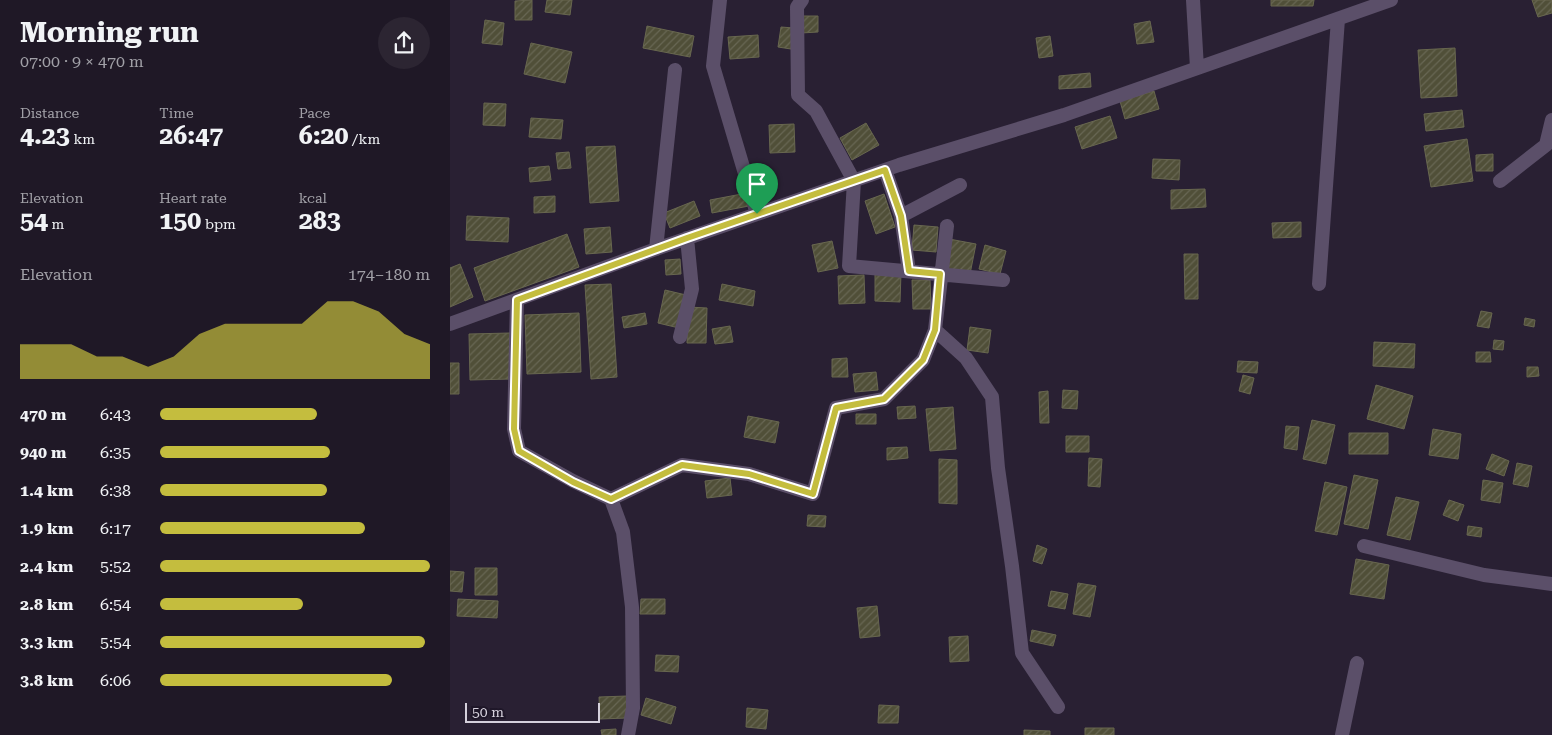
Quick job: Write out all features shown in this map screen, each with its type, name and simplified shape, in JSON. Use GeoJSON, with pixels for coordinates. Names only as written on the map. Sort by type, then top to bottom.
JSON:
{"type":"FeatureCollection","features":[{"type":"Feature","properties":{"kind":"street"},"geometry":{"type":"LineString","coordinates":[[720,0],[713,66],[757,214]]}},
{"type":"Feature","properties":{"kind":"street"},"geometry":{"type":"LineString","coordinates":[[802,0],[797,8],[798,95],[816,111],[854,181],[849,266],[1003,280]]}},
{"type":"Feature","properties":{"kind":"street"},"geometry":{"type":"LineString","coordinates":[[1193,0],[1197,68]]}},
{"type":"Feature","properties":{"kind":"street"},"geometry":{"type":"LineString","coordinates":[[450,324],[687,238],[899,165],[1064,115],[1391,0]]}},
{"type":"Feature","properties":{"kind":"street"},"geometry":{"type":"LineString","coordinates":[[1319,284],[1338,19]]}},
{"type":"Feature","properties":{"kind":"street"},"geometry":{"type":"LineString","coordinates":[[656,249],[675,70]]}},
{"type":"Feature","properties":{"kind":"street"},"geometry":{"type":"LineString","coordinates":[[1500,181],[1546,145],[1552,120]]}},
{"type":"Feature","properties":{"kind":"street"},"geometry":{"type":"LineString","coordinates":[[885,170],[901,216],[909,271]]}},
{"type":"Feature","properties":{"kind":"street"},"geometry":{"type":"LineString","coordinates":[[901,216],[960,185]]}},
{"type":"Feature","properties":{"kind":"street"},"geometry":{"type":"LineString","coordinates":[[611,499],[682,465],[749,474],[813,494],[836,408],[884,399],[923,360],[935,330],[947,226]]}},
{"type":"Feature","properties":{"kind":"street"},"geometry":{"type":"LineString","coordinates":[[680,337],[692,289],[687,238]]}},
{"type":"Feature","properties":{"kind":"street"},"geometry":{"type":"LineString","coordinates":[[517,300],[514,429],[519,451],[573,482],[611,499],[623,532],[632,607],[633,708],[628,735]]}},
{"type":"Feature","properties":{"kind":"street"},"geometry":{"type":"LineString","coordinates":[[935,330],[966,358],[992,397],[998,468],[1022,653],[1058,707]]}},
{"type":"Feature","properties":{"kind":"street"},"geometry":{"type":"LineString","coordinates":[[1364,546],[1484,576],[1552,584]]}},
{"type":"Feature","properties":{"kind":"street"},"geometry":{"type":"LineString","coordinates":[[1342,735],[1357,663]]}},
{"type":"Feature","properties":{"kind":"building"},"geometry":{"type":"Polygon","coordinates":[[[532,0],[532,20],[515,20],[515,1],[532,0]]]}},
{"type":"Feature","properties":{"kind":"building"},"geometry":{"type":"Polygon","coordinates":[[[547,0],[572,0],[570,15],[545,12],[547,0]]]}},
{"type":"Feature","properties":{"kind":"building"},"geometry":{"type":"Polygon","coordinates":[[[1271,0],[1314,0],[1313,6],[1271,6],[1271,0]]]}},
{"type":"Feature","properties":{"kind":"building"},"geometry":{"type":"Polygon","coordinates":[[[1532,0],[1552,0],[1552,13],[1538,17],[1532,0]]]}},
{"type":"Feature","properties":{"kind":"building"},"geometry":{"type":"Polygon","coordinates":[[[801,16],[818,16],[818,32],[801,33],[801,16]]]}},
{"type":"Feature","properties":{"kind":"building"},"geometry":{"type":"Polygon","coordinates":[[[485,20],[504,23],[502,45],[482,43],[485,20]]]}},
{"type":"Feature","properties":{"kind":"building"},"geometry":{"type":"Polygon","coordinates":[[[1150,21],[1154,42],[1137,44],[1134,24],[1150,21]]]}},
{"type":"Feature","properties":{"kind":"building"},"geometry":{"type":"Polygon","coordinates":[[[647,26],[694,36],[690,57],[643,48],[647,26]]]}},
{"type":"Feature","properties":{"kind":"building"},"geometry":{"type":"Polygon","coordinates":[[[781,27],[794,28],[791,49],[778,47],[781,27]]]}},
{"type":"Feature","properties":{"kind":"building"},"geometry":{"type":"Polygon","coordinates":[[[758,35],[759,57],[730,59],[728,37],[758,35]]]}},
{"type":"Feature","properties":{"kind":"building"},"geometry":{"type":"Polygon","coordinates":[[[1050,36],[1053,56],[1039,58],[1036,38],[1050,36]]]}},
{"type":"Feature","properties":{"kind":"building"},"geometry":{"type":"Polygon","coordinates":[[[531,43],[572,52],[565,83],[524,74],[531,43]]]}},
{"type":"Feature","properties":{"kind":"building"},"geometry":{"type":"Polygon","coordinates":[[[1455,48],[1457,96],[1421,98],[1418,50],[1455,48]]]}},
{"type":"Feature","properties":{"kind":"building"},"geometry":{"type":"Polygon","coordinates":[[[1090,73],[1091,87],[1059,89],[1059,76],[1090,73]]]}},
{"type":"Feature","properties":{"kind":"building"},"geometry":{"type":"Polygon","coordinates":[[[1154,91],[1159,109],[1125,119],[1120,101],[1154,91]]]}},
{"type":"Feature","properties":{"kind":"building"},"geometry":{"type":"Polygon","coordinates":[[[484,103],[506,104],[505,126],[483,125],[484,103]]]}},
{"type":"Feature","properties":{"kind":"building"},"geometry":{"type":"Polygon","coordinates":[[[1462,110],[1464,127],[1426,131],[1424,114],[1462,110]]]}},
{"type":"Feature","properties":{"kind":"building"},"geometry":{"type":"Polygon","coordinates":[[[1110,116],[1117,138],[1082,149],[1075,127],[1110,116]]]}},
{"type":"Feature","properties":{"kind":"building"},"geometry":{"type":"Polygon","coordinates":[[[531,118],[563,120],[561,139],[529,137],[531,118]]]}},
{"type":"Feature","properties":{"kind":"building"},"geometry":{"type":"Polygon","coordinates":[[[866,123],[879,145],[852,160],[840,138],[866,123]]]}},
{"type":"Feature","properties":{"kind":"building"},"geometry":{"type":"Polygon","coordinates":[[[794,124],[795,152],[770,153],[769,125],[794,124]]]}},
{"type":"Feature","properties":{"kind":"building"},"geometry":{"type":"Polygon","coordinates":[[[1467,139],[1473,181],[1431,187],[1424,146],[1467,139]]]}},
{"type":"Feature","properties":{"kind":"building"},"geometry":{"type":"Polygon","coordinates":[[[615,146],[619,201],[590,203],[586,147],[615,146]]]}},
{"type":"Feature","properties":{"kind":"building"},"geometry":{"type":"Polygon","coordinates":[[[569,152],[571,168],[558,169],[556,153],[569,152]]]}},
{"type":"Feature","properties":{"kind":"building"},"geometry":{"type":"Polygon","coordinates":[[[1493,154],[1493,171],[1476,171],[1476,155],[1493,154]]]}},
{"type":"Feature","properties":{"kind":"building"},"geometry":{"type":"Polygon","coordinates":[[[1153,159],[1180,160],[1179,180],[1152,178],[1153,159]]]}},
{"type":"Feature","properties":{"kind":"building"},"geometry":{"type":"Polygon","coordinates":[[[549,166],[551,180],[530,182],[529,168],[549,166]]]}},
{"type":"Feature","properties":{"kind":"building"},"geometry":{"type":"Polygon","coordinates":[[[1205,189],[1206,207],[1171,209],[1171,190],[1205,189]]]}},
{"type":"Feature","properties":{"kind":"building"},"geometry":{"type":"Polygon","coordinates":[[[747,193],[749,206],[712,213],[710,200],[747,193]]]}},
{"type":"Feature","properties":{"kind":"building"},"geometry":{"type":"Polygon","coordinates":[[[884,194],[895,227],[876,234],[865,201],[884,194]]]}},
{"type":"Feature","properties":{"kind":"building"},"geometry":{"type":"Polygon","coordinates":[[[555,196],[555,212],[534,213],[534,197],[555,196]]]}},
{"type":"Feature","properties":{"kind":"building"},"geometry":{"type":"Polygon","coordinates":[[[694,201],[700,216],[670,228],[664,213],[694,201]]]}},
{"type":"Feature","properties":{"kind":"building"},"geometry":{"type":"Polygon","coordinates":[[[467,216],[509,218],[508,242],[466,240],[467,216]]]}},
{"type":"Feature","properties":{"kind":"building"},"geometry":{"type":"Polygon","coordinates":[[[1301,222],[1301,237],[1273,238],[1272,223],[1301,222]]]}},
{"type":"Feature","properties":{"kind":"building"},"geometry":{"type":"Polygon","coordinates":[[[914,225],[938,227],[936,252],[912,250],[914,225]]]}},
{"type":"Feature","properties":{"kind":"building"},"geometry":{"type":"Polygon","coordinates":[[[610,227],[612,252],[586,254],[584,229],[610,227]]]}},
{"type":"Feature","properties":{"kind":"building"},"geometry":{"type":"Polygon","coordinates":[[[567,234],[579,267],[485,301],[474,268],[567,234]]]}},
{"type":"Feature","properties":{"kind":"building"},"geometry":{"type":"Polygon","coordinates":[[[949,239],[976,244],[970,274],[943,269],[949,239]]]}},
{"type":"Feature","properties":{"kind":"building"},"geometry":{"type":"Polygon","coordinates":[[[832,241],[838,268],[818,272],[812,245],[832,241]]]}},
{"type":"Feature","properties":{"kind":"building"},"geometry":{"type":"Polygon","coordinates":[[[985,245],[1006,251],[1000,274],[979,269],[985,245]]]}},
{"type":"Feature","properties":{"kind":"building"},"geometry":{"type":"Polygon","coordinates":[[[1184,254],[1198,254],[1198,299],[1185,299],[1184,254]]]}},
{"type":"Feature","properties":{"kind":"building"},"geometry":{"type":"Polygon","coordinates":[[[680,259],[681,274],[666,275],[665,260],[680,259]]]}},
{"type":"Feature","properties":{"kind":"building"},"geometry":{"type":"Polygon","coordinates":[[[460,264],[473,297],[450,307],[450,268],[460,264]]]}},
{"type":"Feature","properties":{"kind":"building"},"geometry":{"type":"Polygon","coordinates":[[[875,273],[901,273],[900,302],[875,301],[875,273]]]}},
{"type":"Feature","properties":{"kind":"building"},"geometry":{"type":"Polygon","coordinates":[[[864,275],[865,303],[839,304],[838,276],[864,275]]]}},
{"type":"Feature","properties":{"kind":"building"},"geometry":{"type":"Polygon","coordinates":[[[912,280],[930,280],[931,309],[913,309],[912,280]]]}},
{"type":"Feature","properties":{"kind":"building"},"geometry":{"type":"Polygon","coordinates":[[[611,284],[617,377],[591,379],[585,285],[611,284]]]}},
{"type":"Feature","properties":{"kind":"building"},"geometry":{"type":"Polygon","coordinates":[[[722,284],[755,291],[753,306],[719,300],[722,284]]]}},
{"type":"Feature","properties":{"kind":"building"},"geometry":{"type":"Polygon","coordinates":[[[665,290],[686,295],[679,328],[658,323],[665,290]]]}},
{"type":"Feature","properties":{"kind":"building"},"geometry":{"type":"Polygon","coordinates":[[[688,307],[707,308],[706,343],[687,343],[688,307]]]}},
{"type":"Feature","properties":{"kind":"building"},"geometry":{"type":"Polygon","coordinates":[[[1481,311],[1492,313],[1489,328],[1477,326],[1481,311]]]}},
{"type":"Feature","properties":{"kind":"building"},"geometry":{"type":"Polygon","coordinates":[[[579,313],[581,372],[527,374],[525,315],[579,313]]]}},
{"type":"Feature","properties":{"kind":"building"},"geometry":{"type":"Polygon","coordinates":[[[645,313],[647,324],[624,328],[622,317],[645,313]]]}},
{"type":"Feature","properties":{"kind":"building"},"geometry":{"type":"Polygon","coordinates":[[[1525,318],[1535,320],[1534,327],[1524,325],[1525,318]]]}},
{"type":"Feature","properties":{"kind":"building"},"geometry":{"type":"Polygon","coordinates":[[[730,326],[733,342],[715,344],[712,329],[730,326]]]}},
{"type":"Feature","properties":{"kind":"building"},"geometry":{"type":"Polygon","coordinates":[[[970,327],[991,330],[988,353],[967,350],[970,327]]]}},
{"type":"Feature","properties":{"kind":"building"},"geometry":{"type":"Polygon","coordinates":[[[510,333],[512,379],[470,380],[469,334],[510,333]]]}},
{"type":"Feature","properties":{"kind":"building"},"geometry":{"type":"Polygon","coordinates":[[[1494,340],[1504,341],[1503,350],[1493,349],[1494,340]]]}},
{"type":"Feature","properties":{"kind":"building"},"geometry":{"type":"Polygon","coordinates":[[[1374,342],[1415,344],[1414,368],[1373,366],[1374,342]]]}},
{"type":"Feature","properties":{"kind":"building"},"geometry":{"type":"Polygon","coordinates":[[[1476,352],[1490,352],[1491,362],[1476,362],[1476,352]]]}},
{"type":"Feature","properties":{"kind":"building"},"geometry":{"type":"Polygon","coordinates":[[[847,358],[848,377],[832,377],[832,359],[847,358]]]}},
{"type":"Feature","properties":{"kind":"building"},"geometry":{"type":"Polygon","coordinates":[[[1238,361],[1258,362],[1257,373],[1237,372],[1238,361]]]}},
{"type":"Feature","properties":{"kind":"building"},"geometry":{"type":"Polygon","coordinates":[[[450,363],[459,363],[459,394],[450,394],[450,363]]]}},
{"type":"Feature","properties":{"kind":"building"},"geometry":{"type":"Polygon","coordinates":[[[1527,367],[1538,367],[1539,376],[1527,377],[1527,367]]]}},
{"type":"Feature","properties":{"kind":"building"},"geometry":{"type":"Polygon","coordinates":[[[876,372],[878,390],[855,392],[853,374],[876,372]]]}},
{"type":"Feature","properties":{"kind":"building"},"geometry":{"type":"Polygon","coordinates":[[[1243,375],[1254,378],[1250,394],[1239,391],[1243,375]]]}},
{"type":"Feature","properties":{"kind":"building"},"geometry":{"type":"Polygon","coordinates":[[[1376,385],[1413,396],[1404,429],[1367,419],[1376,385]]]}},
{"type":"Feature","properties":{"kind":"building"},"geometry":{"type":"Polygon","coordinates":[[[1063,390],[1078,391],[1077,409],[1062,408],[1063,390]]]}},
{"type":"Feature","properties":{"kind":"building"},"geometry":{"type":"Polygon","coordinates":[[[1048,391],[1049,423],[1040,423],[1039,392],[1048,391]]]}},
{"type":"Feature","properties":{"kind":"building"},"geometry":{"type":"Polygon","coordinates":[[[915,406],[916,418],[898,419],[897,407],[915,406]]]}},
{"type":"Feature","properties":{"kind":"building"},"geometry":{"type":"Polygon","coordinates":[[[953,407],[956,449],[930,451],[926,409],[953,407]]]}},
{"type":"Feature","properties":{"kind":"building"},"geometry":{"type":"Polygon","coordinates":[[[856,414],[876,414],[876,424],[856,424],[856,414]]]}},
{"type":"Feature","properties":{"kind":"building"},"geometry":{"type":"Polygon","coordinates":[[[748,416],[779,422],[775,443],[744,437],[748,416]]]}},
{"type":"Feature","properties":{"kind":"building"},"geometry":{"type":"Polygon","coordinates":[[[1312,420],[1335,425],[1326,464],[1303,459],[1312,420]]]}},
{"type":"Feature","properties":{"kind":"building"},"geometry":{"type":"Polygon","coordinates":[[[1286,426],[1299,427],[1297,450],[1284,448],[1286,426]]]}},
{"type":"Feature","properties":{"kind":"building"},"geometry":{"type":"Polygon","coordinates":[[[1433,429],[1461,434],[1458,459],[1429,455],[1433,429]]]}},
{"type":"Feature","properties":{"kind":"building"},"geometry":{"type":"Polygon","coordinates":[[[1349,433],[1388,433],[1388,454],[1349,454],[1349,433]]]}},
{"type":"Feature","properties":{"kind":"building"},"geometry":{"type":"Polygon","coordinates":[[[1066,436],[1089,436],[1089,452],[1066,452],[1066,436]]]}},
{"type":"Feature","properties":{"kind":"building"},"geometry":{"type":"Polygon","coordinates":[[[907,447],[908,458],[887,460],[887,448],[907,447]]]}},
{"type":"Feature","properties":{"kind":"building"},"geometry":{"type":"Polygon","coordinates":[[[1492,454],[1509,461],[1504,476],[1486,469],[1492,454]]]}},
{"type":"Feature","properties":{"kind":"building"},"geometry":{"type":"Polygon","coordinates":[[[1089,458],[1102,459],[1100,487],[1088,486],[1089,458]]]}},
{"type":"Feature","properties":{"kind":"building"},"geometry":{"type":"Polygon","coordinates":[[[939,459],[957,460],[957,504],[939,503],[939,459]]]}},
{"type":"Feature","properties":{"kind":"building"},"geometry":{"type":"Polygon","coordinates":[[[1517,463],[1532,466],[1528,487],[1513,484],[1517,463]]]}},
{"type":"Feature","properties":{"kind":"building"},"geometry":{"type":"Polygon","coordinates":[[[1354,475],[1378,480],[1368,529],[1344,524],[1354,475]]]}},
{"type":"Feature","properties":{"kind":"building"},"geometry":{"type":"Polygon","coordinates":[[[730,478],[732,495],[707,498],[705,481],[730,478]]]}},
{"type":"Feature","properties":{"kind":"building"},"geometry":{"type":"Polygon","coordinates":[[[1483,480],[1503,483],[1500,503],[1481,500],[1483,480]]]}},
{"type":"Feature","properties":{"kind":"building"},"geometry":{"type":"Polygon","coordinates":[[[1325,482],[1347,487],[1337,535],[1315,531],[1325,482]]]}},
{"type":"Feature","properties":{"kind":"building"},"geometry":{"type":"Polygon","coordinates":[[[1396,497],[1419,502],[1410,540],[1387,535],[1396,497]]]}},
{"type":"Feature","properties":{"kind":"building"},"geometry":{"type":"Polygon","coordinates":[[[1449,500],[1464,505],[1458,521],[1443,515],[1449,500]]]}},
{"type":"Feature","properties":{"kind":"building"},"geometry":{"type":"Polygon","coordinates":[[[808,515],[826,516],[825,527],[807,526],[808,515]]]}},
{"type":"Feature","properties":{"kind":"building"},"geometry":{"type":"Polygon","coordinates":[[[1468,526],[1482,528],[1481,537],[1467,535],[1468,526]]]}},
{"type":"Feature","properties":{"kind":"building"},"geometry":{"type":"Polygon","coordinates":[[[1037,545],[1047,549],[1042,564],[1033,561],[1037,545]]]}},
{"type":"Feature","properties":{"kind":"building"},"geometry":{"type":"Polygon","coordinates":[[[1356,559],[1389,565],[1384,599],[1350,594],[1356,559]]]}},
{"type":"Feature","properties":{"kind":"building"},"geometry":{"type":"Polygon","coordinates":[[[475,568],[497,568],[497,595],[475,595],[475,568]]]}},
{"type":"Feature","properties":{"kind":"building"},"geometry":{"type":"Polygon","coordinates":[[[450,571],[464,572],[462,592],[450,591],[450,571]]]}},
{"type":"Feature","properties":{"kind":"building"},"geometry":{"type":"Polygon","coordinates":[[[1078,583],[1096,586],[1090,617],[1073,614],[1078,583]]]}},
{"type":"Feature","properties":{"kind":"building"},"geometry":{"type":"Polygon","coordinates":[[[1051,591],[1068,594],[1065,609],[1048,606],[1051,591]]]}},
{"type":"Feature","properties":{"kind":"building"},"geometry":{"type":"Polygon","coordinates":[[[458,599],[498,601],[497,618],[457,616],[458,599]]]}},
{"type":"Feature","properties":{"kind":"building"},"geometry":{"type":"Polygon","coordinates":[[[641,599],[665,599],[665,614],[640,614],[641,599]]]}},
{"type":"Feature","properties":{"kind":"building"},"geometry":{"type":"Polygon","coordinates":[[[877,606],[880,636],[860,638],[857,608],[877,606]]]}},
{"type":"Feature","properties":{"kind":"building"},"geometry":{"type":"Polygon","coordinates":[[[1032,630],[1056,635],[1053,646],[1030,641],[1032,630]]]}},
{"type":"Feature","properties":{"kind":"building"},"geometry":{"type":"Polygon","coordinates":[[[968,636],[969,661],[950,662],[949,637],[968,636]]]}},
{"type":"Feature","properties":{"kind":"building"},"geometry":{"type":"Polygon","coordinates":[[[656,655],[679,656],[678,672],[655,671],[656,655]]]}},
{"type":"Feature","properties":{"kind":"building"},"geometry":{"type":"Polygon","coordinates":[[[627,696],[627,718],[600,719],[599,697],[627,696]]]}},
{"type":"Feature","properties":{"kind":"building"},"geometry":{"type":"Polygon","coordinates":[[[646,698],[676,707],[671,724],[641,715],[646,698]]]}},
{"type":"Feature","properties":{"kind":"building"},"geometry":{"type":"Polygon","coordinates":[[[879,705],[899,706],[898,723],[878,723],[879,705]]]}},
{"type":"Feature","properties":{"kind":"building"},"geometry":{"type":"Polygon","coordinates":[[[747,708],[768,710],[766,729],[746,727],[747,708]]]}},
{"type":"Feature","properties":{"kind":"building"},"geometry":{"type":"Polygon","coordinates":[[[1085,728],[1114,728],[1114,735],[1085,735],[1085,728]]]}},
{"type":"Feature","properties":{"kind":"building"},"geometry":{"type":"Polygon","coordinates":[[[616,729],[616,735],[602,735],[601,730],[616,729]]]}},
{"type":"Feature","properties":{"kind":"building"},"geometry":{"type":"Polygon","coordinates":[[[1024,730],[1050,731],[1050,735],[1024,735],[1024,730]]]}},
{"type":"Feature","properties":{"kind":"route"},"geometry":{"type":"LineString","coordinates":[[885,170],[901,216],[909,271],[940,274],[935,330],[923,360],[884,399],[836,408],[813,494],[749,474],[682,465],[611,499],[573,482],[519,451],[514,429],[517,300],[757,214],[885,170]]}}]}
